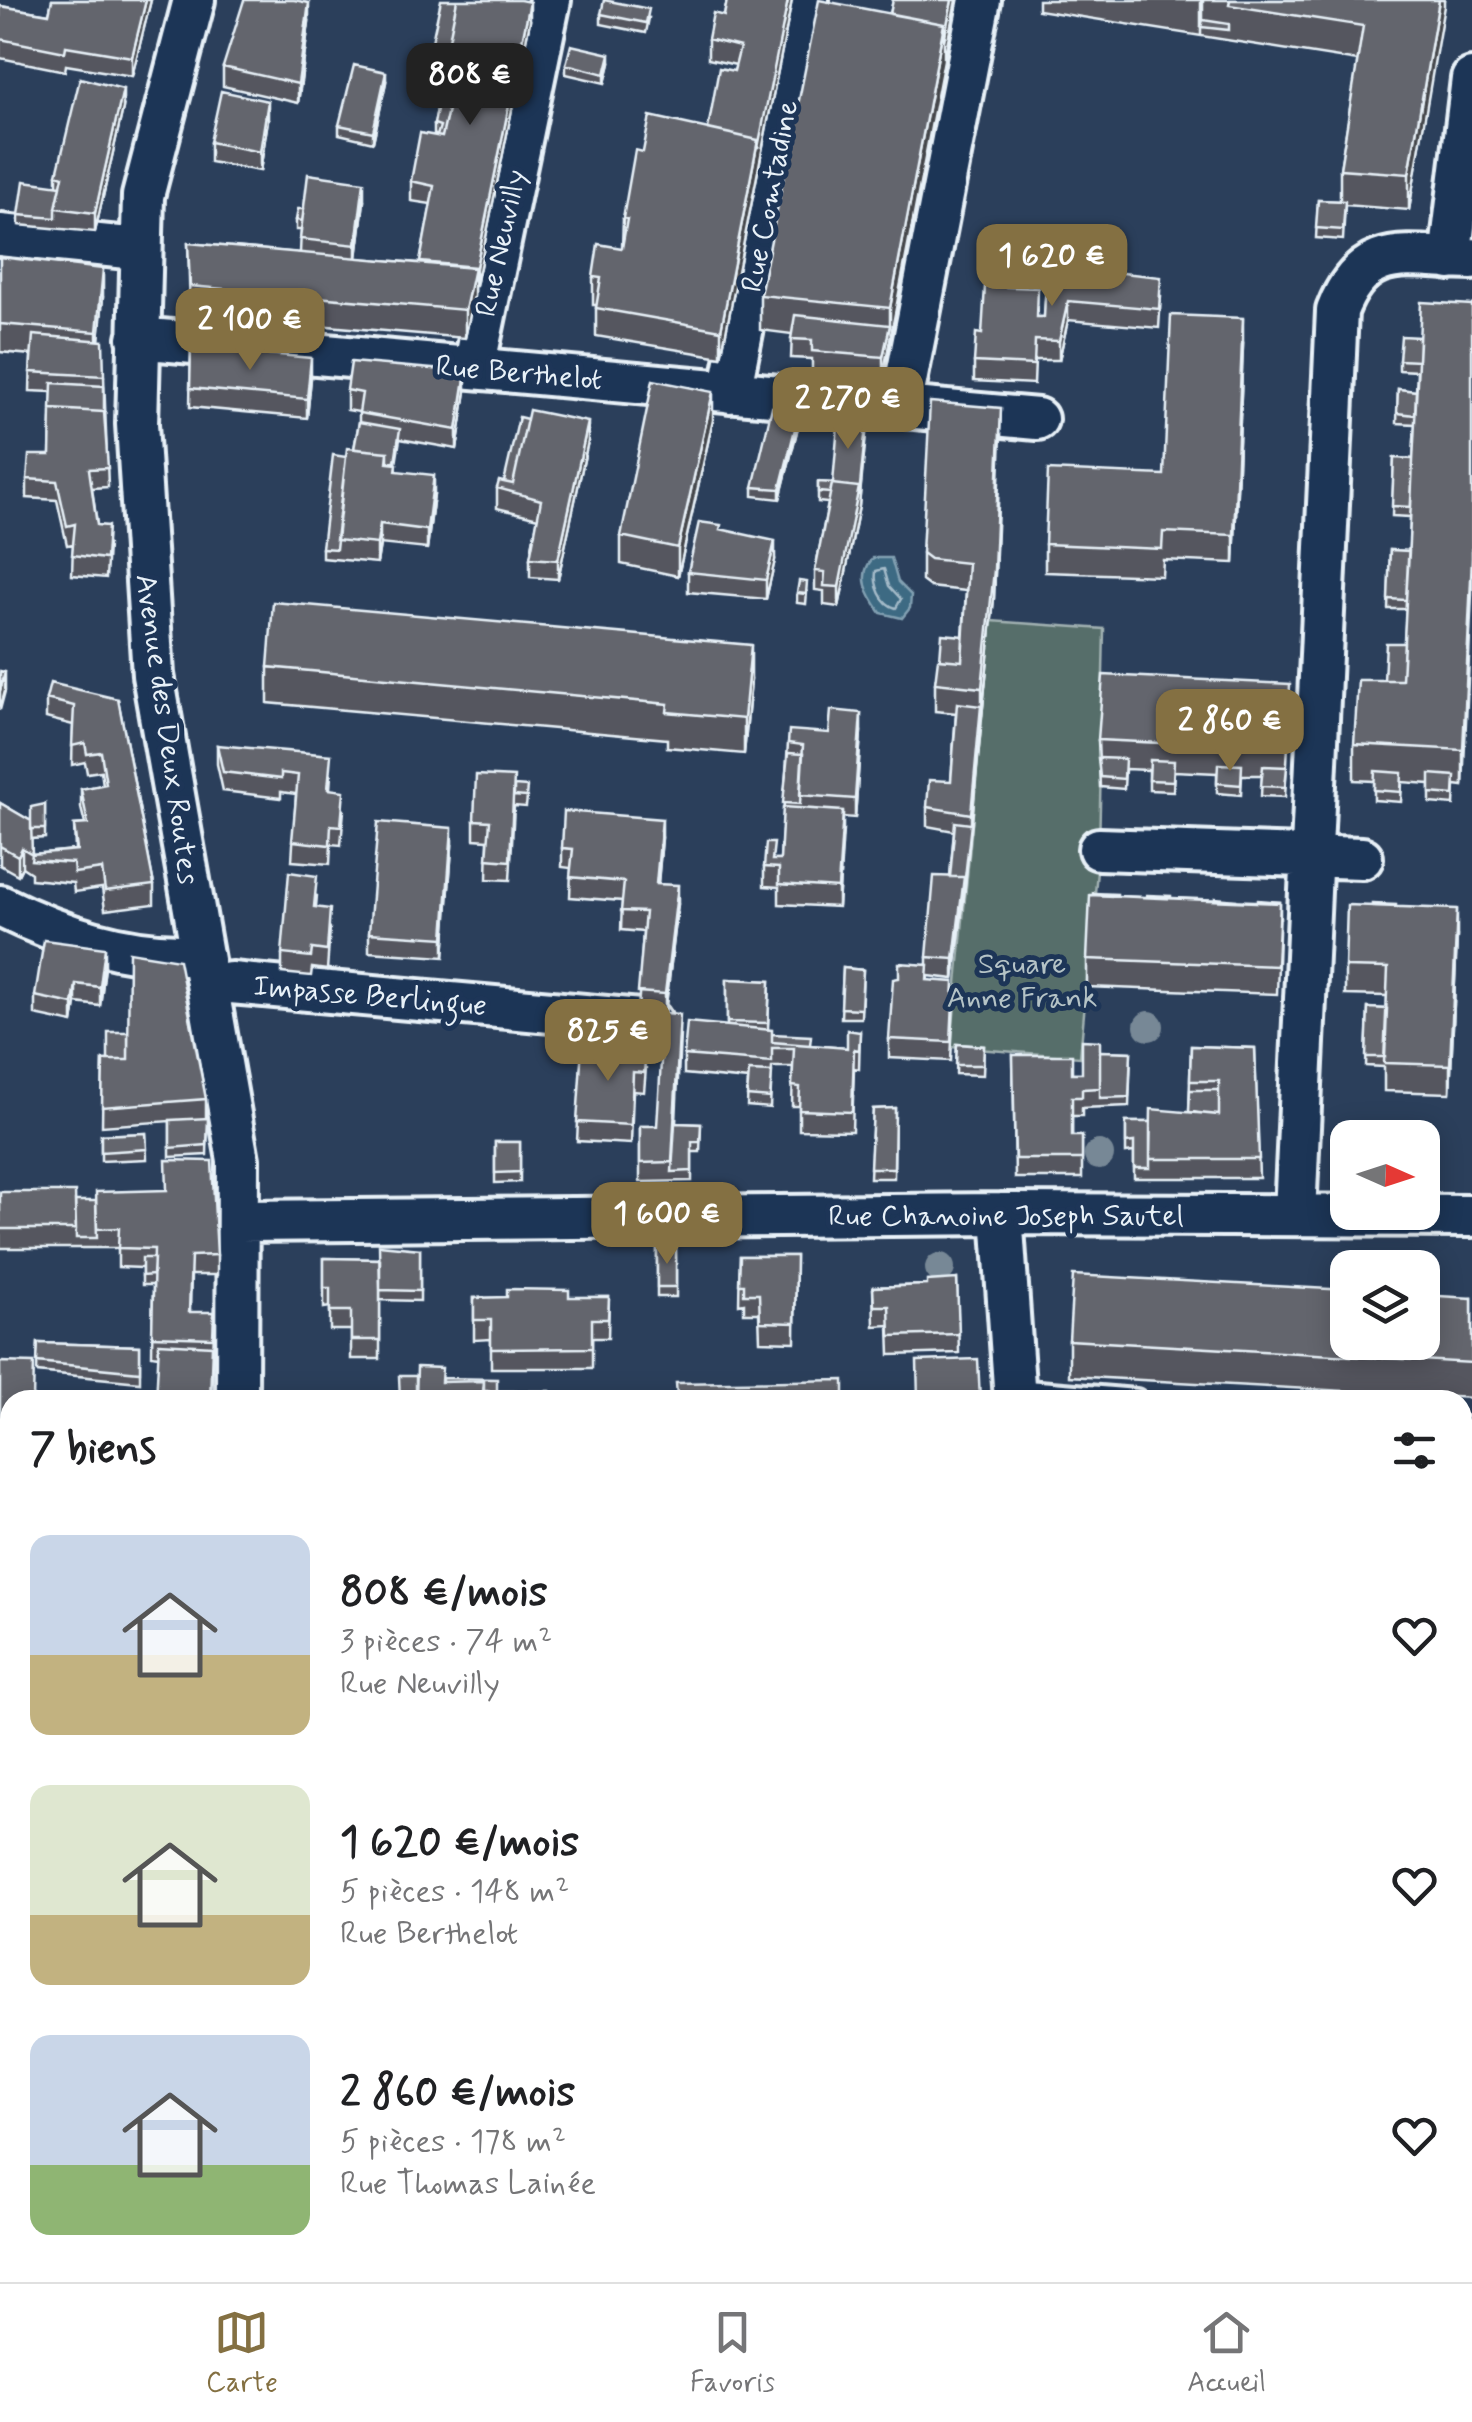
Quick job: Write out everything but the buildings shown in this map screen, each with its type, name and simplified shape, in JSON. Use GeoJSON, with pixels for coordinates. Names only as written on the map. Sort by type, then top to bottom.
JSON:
{"type":"FeatureCollection","features":[{"type":"Feature","properties":{"kind":"street","name":"Avenue des Deux Routes"},"geometry":{"type":"LineString","coordinates":[[194,0],[155,136],[138,249],[139,477],[153,674],[238,1160],[237,1390]]}},
{"type":"Feature","properties":{"kind":"street","name":"Rue Neuvilly"},"geometry":{"type":"LineString","coordinates":[[474,368],[550,0]]}},
{"type":"Feature","properties":{"kind":"street","name":"Rue Comtadine"},"geometry":{"type":"LineString","coordinates":[[730,392],[808,0]]}},
{"type":"Feature","properties":{"kind":"street"},"geometry":{"type":"LineString","coordinates":[[901,407],[980,0]]}},
{"type":"Feature","properties":{"kind":"street"},"geometry":{"type":"LineString","coordinates":[[1295,1214],[1337,311],[1346,288],[1380,257],[1461,259],[1472,79]]}},
{"type":"Feature","properties":{"kind":"street"},"geometry":{"type":"LineString","coordinates":[[0,236],[138,249]]}},
{"type":"Feature","properties":{"kind":"street","name":"Rue Berthelot"},"geometry":{"type":"LineString","coordinates":[[138,338],[1037,419]]}},
{"type":"Feature","properties":{"kind":"street"},"geometry":{"type":"LineString","coordinates":[[1100,849],[1362,858]]}},
{"type":"Feature","properties":{"kind":"street","name":"Impasse Berlingue"},"geometry":{"type":"LineString","coordinates":[[0,906],[57,934],[174,957],[231,983],[651,1020]]}},
{"type":"Feature","properties":{"kind":"street"},"geometry":{"type":"LineString","coordinates":[[1002,1214],[1014,1390]]}},
{"type":"Feature","properties":{"kind":"street","name":"Rue Chanoine Joseph Sautel"},"geometry":{"type":"LineString","coordinates":[[240,1221],[1002,1214],[1472,1216]]}},
{"type":"Feature","properties":{"kind":"green space","name":"Square Anne Frank"},"geometry":{"type":"Polygon","coordinates":[[[991,621],[1104,629],[1099,849],[1080,1057],[951,1047],[991,621]]]}},
{"type":"Feature","properties":{"kind":"water"},"geometry":{"type":"Polygon","coordinates":[[[873,558],[891,558],[898,582],[911,595],[910,608],[902,618],[881,613],[869,593],[865,572],[873,558]]]}}]}
